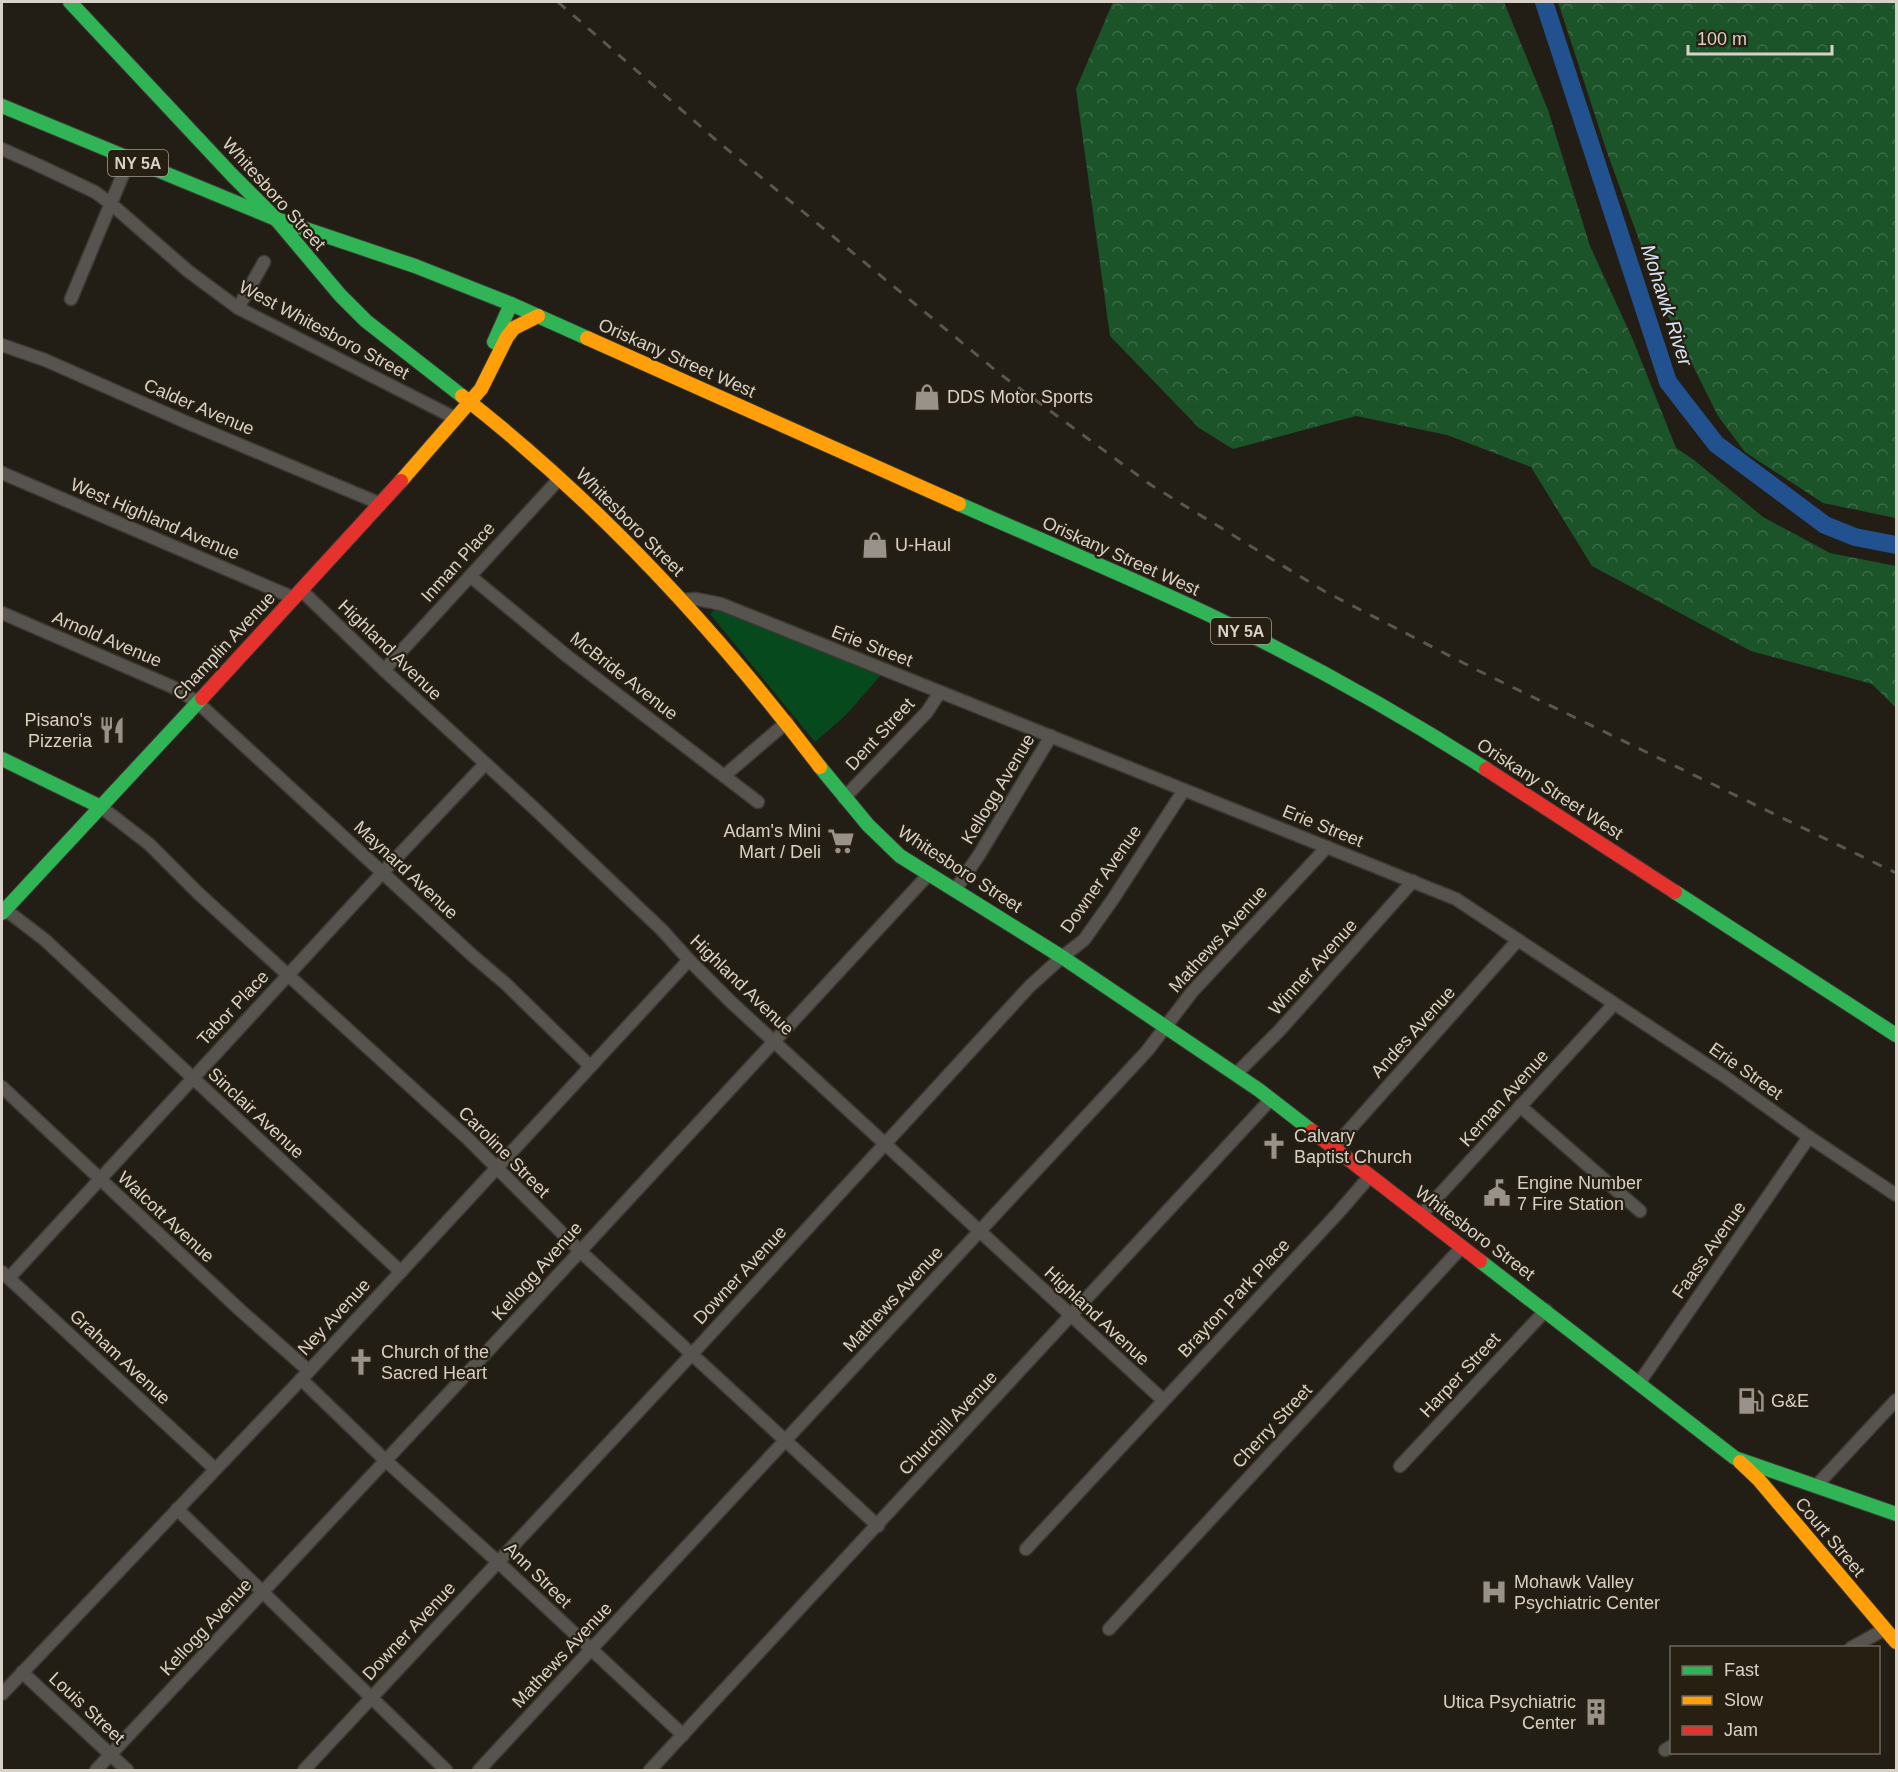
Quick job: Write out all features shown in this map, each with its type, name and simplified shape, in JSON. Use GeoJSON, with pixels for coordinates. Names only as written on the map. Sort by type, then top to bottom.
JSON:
{"type":"FeatureCollection","features":[{"type":"Feature","properties":{"kind":"street","name":"Whitesboro Street"},"geometry":{"type":"LineString","coordinates":[[70,2],[276,219],[340,295],[366,321],[507,430],[598,513],[730,653],[787,722],[844,798],[900,856],[1062,957],[1271,1099],[1735,1458],[1896,1514]]}},
{"type":"Feature","properties":{"kind":"street","name":"NY 5A"},"geometry":{"type":"LineString","coordinates":[[2,106],[276,219]]}},
{"type":"Feature","properties":{"kind":"street","name":"West Whitesboro Street"},"geometry":{"type":"LineString","coordinates":[[2,149],[95,192],[188,271],[238,308],[455,418]]}},
{"type":"Feature","properties":{"kind":"street"},"geometry":{"type":"LineString","coordinates":[[71,299],[129,160]]}},
{"type":"Feature","properties":{"kind":"street","name":"Oriskany Street West"},"geometry":{"type":"LineString","coordinates":[[276,219],[415,266],[511,304],[1216,618],[1311,666],[1441,740],[1896,1035]]}},
{"type":"Feature","properties":{"kind":"street"},"geometry":{"type":"LineString","coordinates":[[238,308],[264,262]]}},
{"type":"Feature","properties":{"kind":"street","name":"Champlin Avenue"},"geometry":{"type":"LineString","coordinates":[[470,401],[474,384],[511,304]]}},
{"type":"Feature","properties":{"kind":"street","name":"Champlin Avenue"},"geometry":{"type":"LineString","coordinates":[[3,910],[381,504],[481,389],[507,337],[514,328],[538,316]]}},
{"type":"Feature","properties":{"kind":"street","name":"Calder Avenue"},"geometry":{"type":"LineString","coordinates":[[2,345],[45,360],[381,504]]}},
{"type":"Feature","properties":{"kind":"street","name":"West Highland Avenue"},"geometry":{"type":"LineString","coordinates":[[2,472],[298,594]]}},
{"type":"Feature","properties":{"kind":"street","name":"Inman Place"},"geometry":{"type":"LineString","coordinates":[[384,670],[560,478]]}},
{"type":"Feature","properties":{"kind":"street","name":"McBride Avenue"},"geometry":{"type":"LineString","coordinates":[[470,576],[567,656],[758,802]]}},
{"type":"Feature","properties":{"kind":"street","name":"Highland Avenue"},"geometry":{"type":"LineString","coordinates":[[298,594],[536,810],[662,930],[688,960],[774,1042],[1163,1400]]}},
{"type":"Feature","properties":{"kind":"street","name":"Erie Street"},"geometry":{"type":"LineString","coordinates":[[682,600],[696,599],[722,604],[1456,899],[1724,1076],[1809,1137],[1896,1195]]}},
{"type":"Feature","properties":{"kind":"street","name":"Arnold Avenue"},"geometry":{"type":"LineString","coordinates":[[2,613],[175,688],[197,702]]}},
{"type":"Feature","properties":{"kind":"street","name":"Dent Street"},"geometry":{"type":"LineString","coordinates":[[844,798],[927,712],[940,692]]}},
{"type":"Feature","properties":{"kind":"street","name":"Maynard Avenue"},"geometry":{"type":"LineString","coordinates":[[197,702],[472,956],[506,984],[590,1066]]}},
{"type":"Feature","properties":{"kind":"street"},"geometry":{"type":"LineString","coordinates":[[724,776],[787,722]]}},
{"type":"Feature","properties":{"kind":"street","name":"Kellogg Avenue"},"geometry":{"type":"LineString","coordinates":[[955,890],[979,855],[1051,736]]}},
{"type":"Feature","properties":{"kind":"street"},"geometry":{"type":"LineString","coordinates":[[2,759],[101,807]]}},
{"type":"Feature","properties":{"kind":"street","name":"Tabor Place"},"geometry":{"type":"LineString","coordinates":[[5,1275],[99,1179],[485,764]]}},
{"type":"Feature","properties":{"kind":"street","name":"Downer Avenue"},"geometry":{"type":"LineString","coordinates":[[304,1770],[692,1354],[1030,986],[1084,940],[1184,790]]}},
{"type":"Feature","properties":{"kind":"street","name":"Caroline Street"},"geometry":{"type":"LineString","coordinates":[[101,807],[149,844],[198,893],[467,1138],[580,1251],[878,1526]]}},
{"type":"Feature","properties":{"kind":"street","name":"Mathews Avenue"},"geometry":{"type":"LineString","coordinates":[[479,1770],[981,1232],[1148,1050],[1192,992],[1327,847]]}},
{"type":"Feature","properties":{"kind":"street","name":"Kellogg Avenue"},"geometry":{"type":"LineString","coordinates":[[96,1770],[929,874]]}},
{"type":"Feature","properties":{"kind":"street","name":"Winner Avenue"},"geometry":{"type":"LineString","coordinates":[[1236,1074],[1279,1031],[1413,881]]}},
{"type":"Feature","properties":{"kind":"street","name":"Sinclair Avenue"},"geometry":{"type":"LineString","coordinates":[[3,910],[45,940],[401,1272]]}},
{"type":"Feature","properties":{"kind":"street","name":"Andes Avenue"},"geometry":{"type":"LineString","coordinates":[[1334,1148],[1518,940]]}},
{"type":"Feature","properties":{"kind":"street","name":"Ney Avenue"},"geometry":{"type":"LineString","coordinates":[[2,1694],[305,1375],[688,960]]}},
{"type":"Feature","properties":{"kind":"street","name":"Kernan Avenue"},"geometry":{"type":"LineString","coordinates":[[1421,1215],[1614,1004]]}},
{"type":"Feature","properties":{"kind":"street","name":"Walcott Avenue"},"geometry":{"type":"LineString","coordinates":[[2,1087],[305,1375],[367,1443]]}},
{"type":"Feature","properties":{"kind":"street","name":"Churchill Avenue"},"geometry":{"type":"LineString","coordinates":[[650,1770],[1271,1099]]}},
{"type":"Feature","properties":{"kind":"street"},"geometry":{"type":"LineString","coordinates":[[1520,1106],[1640,1211]]}},
{"type":"Feature","properties":{"kind":"street","name":"Faass Avenue"},"geometry":{"type":"LineString","coordinates":[[1639,1383],[1809,1137]]}},
{"type":"Feature","properties":{"kind":"street","name":"Brayton Park Place"},"geometry":{"type":"LineString","coordinates":[[1026,1549],[1370,1176]]}},
{"type":"Feature","properties":{"kind":"street","name":"Cherry Street"},"geometry":{"type":"LineString","coordinates":[[1109,1629],[1461,1247]]}},
{"type":"Feature","properties":{"kind":"street","name":"Graham Avenue"},"geometry":{"type":"LineString","coordinates":[[5,1275],[215,1469]]}},
{"type":"Feature","properties":{"kind":"street","name":"Harper Street"},"geometry":{"type":"LineString","coordinates":[[1400,1466],[1545,1310]]}},
{"type":"Feature","properties":{"kind":"street"},"geometry":{"type":"LineString","coordinates":[[1817,1485],[1896,1400]]}},
{"type":"Feature","properties":{"kind":"street","name":"Ann Street"},"geometry":{"type":"LineString","coordinates":[[367,1443],[683,1735]]}},
{"type":"Feature","properties":{"kind":"street","name":"Court Street"},"geometry":{"type":"LineString","coordinates":[[1735,1458],[1759,1480],[1896,1642]]}},
{"type":"Feature","properties":{"kind":"street"},"geometry":{"type":"LineString","coordinates":[[177,1509],[446,1770]]}},
{"type":"Feature","properties":{"kind":"street"},"geometry":{"type":"LineString","coordinates":[[1853,1646],[1885,1629]]}},
{"type":"Feature","properties":{"kind":"street","name":"Louis Street"},"geometry":{"type":"LineString","coordinates":[[22,1672],[127,1770]]}},
{"type":"Feature","properties":{"kind":"green space"},"geometry":{"type":"Polygon","coordinates":[[[1113,2],[1504,2],[1548,110],[1590,246],[1633,340],[1676,448],[1763,517],[1830,553],[1896,566],[1896,708],[1872,684],[1751,651],[1592,566],[1531,467],[1447,435],[1356,416],[1233,449],[1199,428],[1110,336],[1076,89],[1113,2]]]}},
{"type":"Feature","properties":{"kind":"green space"},"geometry":{"type":"Polygon","coordinates":[[[1558,2],[1896,2],[1896,518],[1823,503],[1745,452],[1718,416],[1663,306],[1607,152],[1558,2]]]}},
{"type":"Feature","properties":{"kind":"green space"},"geometry":{"type":"Polygon","coordinates":[[[717,608],[881,675],[846,715],[815,742],[710,614],[717,608]]]}},
{"type":"Feature","properties":{"kind":"waterway","name":"Mohawk River"},"geometry":{"type":"LineString","coordinates":[[1544,2],[1668,382],[1716,444],[1825,525],[1855,537],[1896,545]]}},
{"type":"Feature","properties":{"kind":"railway"},"geometry":{"type":"LineString","coordinates":[[558,2],[716,140],[1000,374],[1151,485],[1324,591],[1479,671],[1896,873]]}},
{"type":"Feature","properties":{"kind":"traffic: fast"},"geometry":{"type":"LineString","coordinates":[[70,2],[276,219],[340,295],[366,321],[462,396]]}},
{"type":"Feature","properties":{"kind":"traffic: fast"},"geometry":{"type":"LineString","coordinates":[[2,106],[276,219],[415,266],[511,304],[587,338]]}},
{"type":"Feature","properties":{"kind":"traffic: fast"},"geometry":{"type":"LineString","coordinates":[[494,342],[511,304]]}},
{"type":"Feature","properties":{"kind":"traffic: fast"},"geometry":{"type":"LineString","coordinates":[[959,504],[1251,635],[1387,708],[1486,769]]}},
{"type":"Feature","properties":{"kind":"traffic: fast"},"geometry":{"type":"LineString","coordinates":[[2,913],[202,698]]}},
{"type":"Feature","properties":{"kind":"traffic: fast"},"geometry":{"type":"LineString","coordinates":[[2,759],[101,807]]}},
{"type":"Feature","properties":{"kind":"traffic: fast"},"geometry":{"type":"LineString","coordinates":[[820,767],[868,825],[900,856],[1062,957],[1259,1090],[1312,1131]]}},
{"type":"Feature","properties":{"kind":"traffic: fast"},"geometry":{"type":"LineString","coordinates":[[1675,892],[1896,1035]]}},
{"type":"Feature","properties":{"kind":"traffic: fast"},"geometry":{"type":"LineString","coordinates":[[1480,1261],[1735,1458],[1896,1514]]}},
{"type":"Feature","properties":{"kind":"traffic: slow"},"geometry":{"type":"LineString","coordinates":[[401,481],[481,389],[507,337],[514,328],[538,316]]}},
{"type":"Feature","properties":{"kind":"traffic: slow"},"geometry":{"type":"LineString","coordinates":[[587,338],[959,504]]}},
{"type":"Feature","properties":{"kind":"traffic: slow"},"geometry":{"type":"LineString","coordinates":[[462,396],[561,479],[653,570],[739,666],[820,767]]}},
{"type":"Feature","properties":{"kind":"traffic: slow"},"geometry":{"type":"LineString","coordinates":[[1740,1462],[1759,1480],[1896,1642]]}},
{"type":"Feature","properties":{"kind":"traffic: jam"},"geometry":{"type":"LineString","coordinates":[[202,698],[401,481]]}},
{"type":"Feature","properties":{"kind":"traffic: jam"},"geometry":{"type":"LineString","coordinates":[[1486,769],[1675,892]]}},
{"type":"Feature","properties":{"kind":"traffic: jam"},"geometry":{"type":"LineString","coordinates":[[1312,1131],[1480,1261]]}},
{"type":"Feature","properties":{"kind":"place","name":"DDS Motor Sports"},"geometry":{"type":"Point","coordinates":[927,397]}},
{"type":"Feature","properties":{"kind":"place","name":"U-Haul"},"geometry":{"type":"Point","coordinates":[875,545]}},
{"type":"Feature","properties":{"kind":"place","name":"Pisano's Pizzeria"},"geometry":{"type":"Point","coordinates":[112,730]}},
{"type":"Feature","properties":{"kind":"place","name":"Adam's Mini Mart / Deli"},"geometry":{"type":"Point","coordinates":[841,841]}},
{"type":"Feature","properties":{"kind":"place","name":"Calvary Baptist Church"},"geometry":{"type":"Point","coordinates":[1274,1146]}},
{"type":"Feature","properties":{"kind":"place","name":"Engine Number 7 Fire Station"},"geometry":{"type":"Point","coordinates":[1497,1193]}},
{"type":"Feature","properties":{"kind":"place","name":"Church of the Sacred Heart"},"geometry":{"type":"Point","coordinates":[361,1362]}},
{"type":"Feature","properties":{"kind":"place","name":"G&E"},"geometry":{"type":"Point","coordinates":[1751,1401]}},
{"type":"Feature","properties":{"kind":"place","name":"Mohawk Valley Psychiatric Center"},"geometry":{"type":"Point","coordinates":[1494,1592]}},
{"type":"Feature","properties":{"kind":"place","name":"Utica Psychiatric Center"},"geometry":{"type":"Point","coordinates":[1596,1712]}}]}
